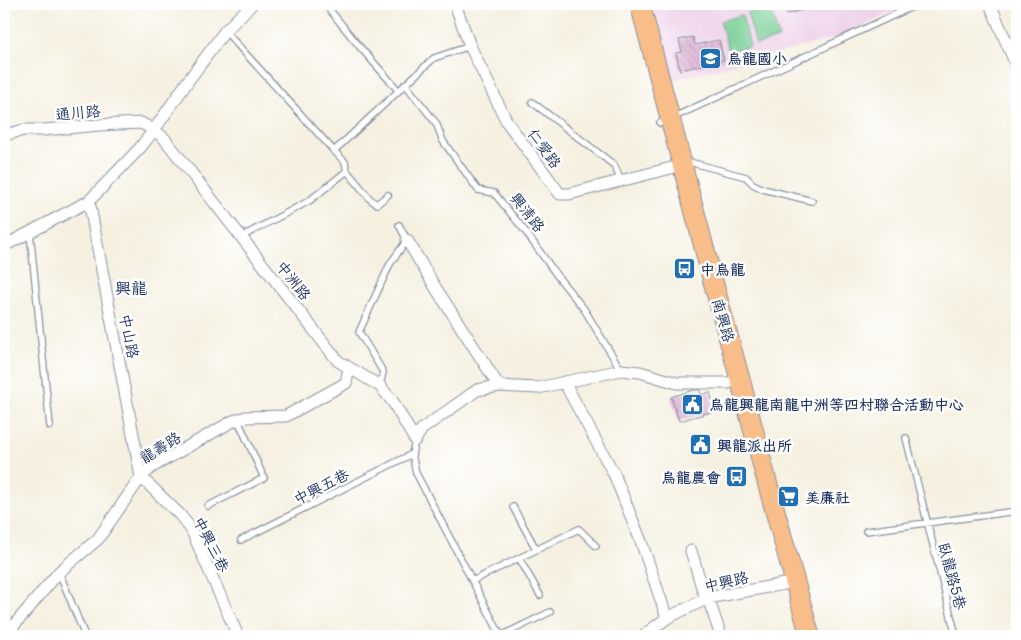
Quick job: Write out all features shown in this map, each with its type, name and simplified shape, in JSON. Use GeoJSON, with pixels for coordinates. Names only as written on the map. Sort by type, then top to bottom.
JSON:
{"type":"FeatureCollection","features":[{"type":"Feature","properties":{"kind":"main road","name":"南興路"},"geometry":{"type":"LineString","coordinates":[[629,4],[678,166],[789,583],[798,636]]}},
{"type":"Feature","properties":{"kind":"main road","name":"南興路"},"geometry":{"type":"LineString","coordinates":[[640,4],[665,121]]}},
{"type":"Feature","properties":{"kind":"main road","name":"南興路"},"geometry":{"type":"LineString","coordinates":[[789,583],[810,636]]}},
{"type":"Feature","properties":{"kind":"street"},"geometry":{"type":"LineString","coordinates":[[4,246],[89,201],[140,148],[225,31],[252,4]]}},
{"type":"Feature","properties":{"kind":"street","name":"仁愛路"},"geometry":{"type":"LineString","coordinates":[[455,4],[470,46],[508,122],[560,194],[569,194],[678,166]]}},
{"type":"Feature","properties":{"kind":"street"},"geometry":{"type":"LineString","coordinates":[[990,4],[1017,67]]}},
{"type":"Feature","properties":{"kind":"street","name":"通川路"},"geometry":{"type":"LineString","coordinates":[[4,135],[24,130],[141,123],[154,130]]}},
{"type":"Feature","properties":{"kind":"street","name":"中洲路"},"geometry":{"type":"LineString","coordinates":[[154,130],[164,138],[338,361],[380,386],[393,402],[415,440]]}},
{"type":"Feature","properties":{"kind":"street","name":"中山路"},"geometry":{"type":"LineString","coordinates":[[89,201],[141,477]]}},
{"type":"Feature","properties":{"kind":"street"},"geometry":{"type":"LineString","coordinates":[[407,240],[499,386]]}},
{"type":"Feature","properties":{"kind":"street","name":"龍壽路"},"geometry":{"type":"LineString","coordinates":[[5,636],[59,572],[98,539],[141,477],[152,467],[233,421],[246,417],[286,416],[346,383],[349,368]]}},
{"type":"Feature","properties":{"kind":"street"},"geometry":{"type":"LineString","coordinates":[[415,440],[422,429],[477,390],[499,386],[538,388],[621,370],[640,372],[677,383],[734,381]]}},
{"type":"Feature","properties":{"kind":"street"},"geometry":{"type":"LineString","coordinates":[[564,382],[614,474],[642,544],[667,618]]}},
{"type":"Feature","properties":{"kind":"street","name":"中興三巷"},"geometry":{"type":"LineString","coordinates":[[141,477],[180,515],[190,529],[237,636]]}},
{"type":"Feature","properties":{"kind":"street"},"geometry":{"type":"LineString","coordinates":[[691,551],[703,592],[708,598],[721,636]]}},
{"type":"Feature","properties":{"kind":"street","name":"中興路"},"geometry":{"type":"LineString","coordinates":[[643,636],[667,618],[708,598],[789,583]]}},
{"type":"Feature","properties":{"kind":"lane"},"geometry":{"type":"LineString","coordinates":[[325,4],[398,90]]}},
{"type":"Feature","properties":{"kind":"lane"},"geometry":{"type":"LineString","coordinates":[[665,121],[918,4]]}},
{"type":"Feature","properties":{"kind":"lane"},"geometry":{"type":"LineString","coordinates":[[225,31],[345,162],[347,171],[371,200],[377,204],[388,195]]}},
{"type":"Feature","properties":{"kind":"lane"},"geometry":{"type":"LineString","coordinates":[[334,150],[434,58],[470,46]]}},
{"type":"Feature","properties":{"kind":"lane","name":"興清路"},"geometry":{"type":"LineString","coordinates":[[406,84],[436,123],[443,141],[478,190],[494,193],[584,309],[621,370]]}},
{"type":"Feature","properties":{"kind":"lane"},"geometry":{"type":"LineString","coordinates":[[532,102],[614,165],[621,180]]}},
{"type":"Feature","properties":{"kind":"lane"},"geometry":{"type":"LineString","coordinates":[[678,166],[693,163],[746,176],[753,184],[763,189],[812,201]]}},
{"type":"Feature","properties":{"kind":"lane"},"geometry":{"type":"LineString","coordinates":[[240,237],[309,201],[347,171]]}},
{"type":"Feature","properties":{"kind":"lane"},"geometry":{"type":"LineString","coordinates":[[380,386],[383,372],[359,332],[390,264],[407,240],[399,225]]}},
{"type":"Feature","properties":{"kind":"lane"},"geometry":{"type":"LineString","coordinates":[[30,233],[50,426]]}},
{"type":"Feature","properties":{"kind":"lane"},"geometry":{"type":"LineString","coordinates":[[208,506],[264,478],[238,420]]}},
{"type":"Feature","properties":{"kind":"lane","name":"臥龍路5巷"},"geometry":{"type":"LineString","coordinates":[[906,438],[956,636]]}},
{"type":"Feature","properties":{"kind":"lane"},"geometry":{"type":"LineString","coordinates":[[415,440],[412,454],[416,473],[500,635]]}},
{"type":"Feature","properties":{"kind":"lane","name":"中興五巷"},"geometry":{"type":"LineString","coordinates":[[241,540],[412,454]]}},
{"type":"Feature","properties":{"kind":"lane"},"geometry":{"type":"LineString","coordinates":[[513,507],[536,549]]}},
{"type":"Feature","properties":{"kind":"lane","name":"臥龍路5巷"},"geometry":{"type":"LineString","coordinates":[[866,531],[1017,511]]}},
{"type":"Feature","properties":{"kind":"lane"},"geometry":{"type":"LineString","coordinates":[[472,581],[579,529],[596,546]]}},
{"type":"Feature","properties":{"kind":"lane"},"geometry":{"type":"LineString","coordinates":[[519,558],[540,596]]}},
{"type":"Feature","properties":{"kind":"lane"},"geometry":{"type":"LineString","coordinates":[[59,572],[84,636]]}},
{"type":"Feature","properties":{"kind":"lane"},"geometry":{"type":"LineString","coordinates":[[490,636],[500,635],[550,612]]}},
{"type":"Feature","properties":{"kind":"shaded area","name":"烏龍國小"},"geometry":{"type":"Polygon","coordinates":[[[652,4],[911,4],[839,37],[672,80],[652,4]]]}},
{"type":"Feature","properties":{"kind":"green space"},"geometry":{"type":"Polygon","coordinates":[[[770,7],[779,38],[756,45],[747,13],[770,7]]]}},
{"type":"Feature","properties":{"kind":"green space"},"geometry":{"type":"Polygon","coordinates":[[[742,15],[750,46],[729,52],[720,21],[742,15]]]}},
{"type":"Feature","properties":{"kind":"building"},"geometry":{"type":"Polygon","coordinates":[[[784,4],[814,4],[815,7],[787,14],[784,4]]]}},
{"type":"Feature","properties":{"kind":"building"},"geometry":{"type":"Polygon","coordinates":[[[693,37],[695,45],[719,40],[724,60],[680,70],[676,53],[682,52],[679,40],[693,37]]]}},
{"type":"Feature","properties":{"kind":"building","name":"烏龍興龍南龍中洲等四村聯合活動中心"},"geometry":{"type":"Polygon","coordinates":[[[693,390],[700,390],[701,395],[710,392],[715,411],[679,421],[671,397],[693,390]]]}},
{"type":"Feature","properties":{"kind":"place","name":"烏龍國小"},"geometry":{"type":"Point","coordinates":[711,58]}},
{"type":"Feature","properties":{"kind":"place","name":"中烏龍"},"geometry":{"type":"Point","coordinates":[684,269]}},
{"type":"Feature","properties":{"kind":"place","name":"烏龍興龍南龍中洲等四村聯合活動中心"},"geometry":{"type":"Point","coordinates":[693,404]}},
{"type":"Feature","properties":{"kind":"place","name":"興龍派出所"},"geometry":{"type":"Point","coordinates":[701,445]}},
{"type":"Feature","properties":{"kind":"place","name":"烏龍農會"},"geometry":{"type":"Point","coordinates":[737,477]}},
{"type":"Feature","properties":{"kind":"place","name":"美廉社"},"geometry":{"type":"Point","coordinates":[789,497]}},
{"type":"Feature","properties":{"kind":"district","name":"興龍"},"geometry":{"type":"Point","coordinates":[131,287]}}]}
